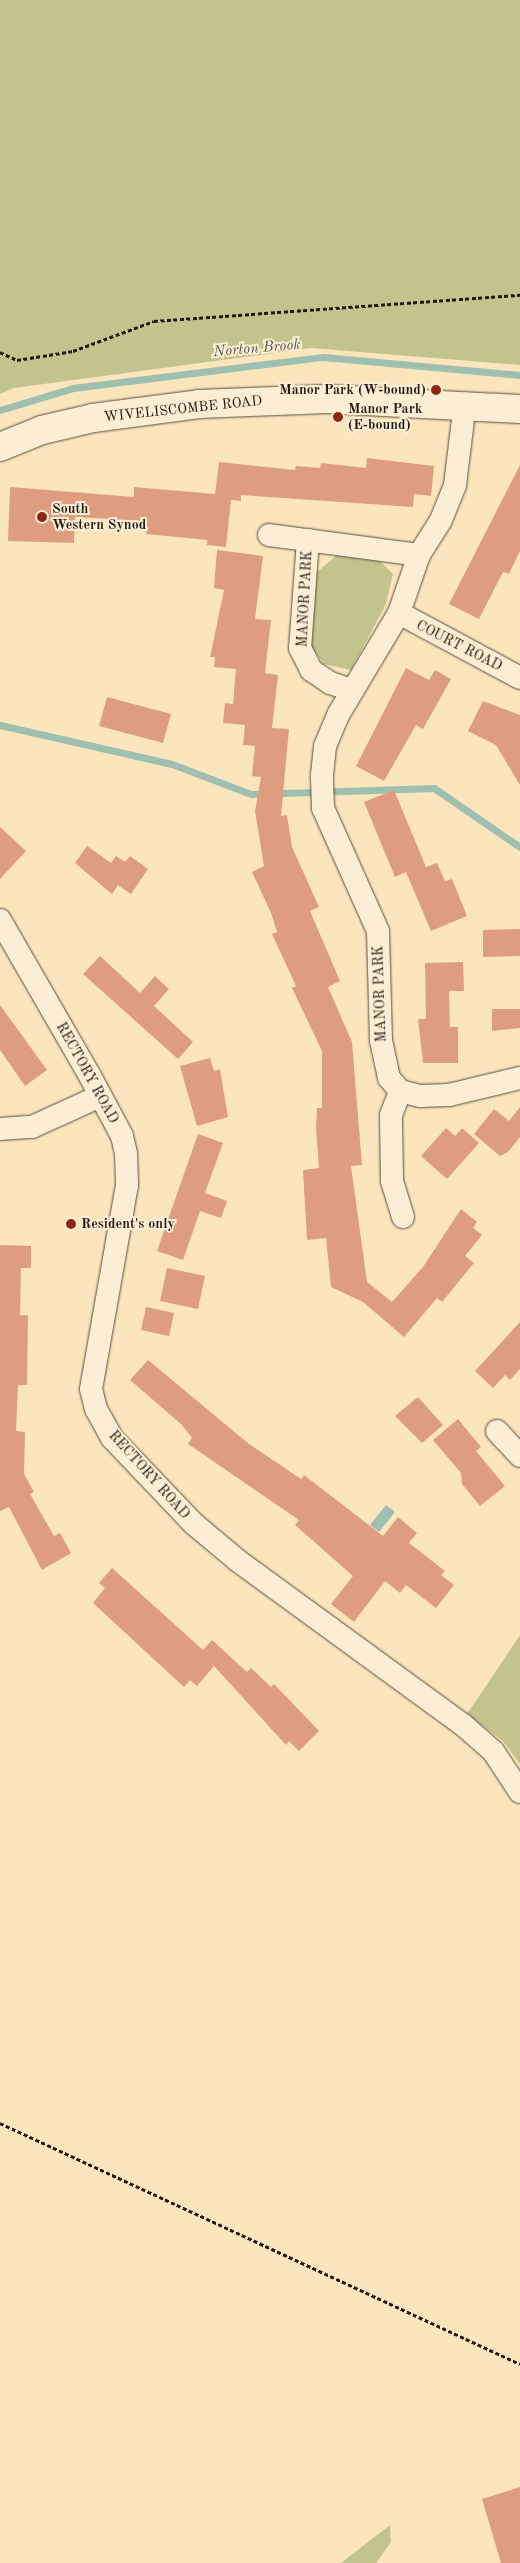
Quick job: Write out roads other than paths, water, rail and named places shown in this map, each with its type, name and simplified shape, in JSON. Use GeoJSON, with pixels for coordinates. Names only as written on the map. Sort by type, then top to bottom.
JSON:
{"type":"FeatureCollection","features":[{"type":"Feature","properties":{"kind":"main road","name":"WIVELISCOMBE ROAD"},"geometry":{"type":"LineString","coordinates":[[0,447],[42,430],[94,418],[199,404],[327,399],[466,404],[520,409]]}},
{"type":"Feature","properties":{"kind":"street","name":"MANOR PARK"},"geometry":{"type":"LineString","coordinates":[[400,1091],[389,1078],[381,1040],[378,931],[323,808],[322,775],[325,746],[351,690],[399,613],[419,555],[442,520],[455,485],[466,404]]}},
{"type":"Feature","properties":{"kind":"street","name":"MANOR PARK"},"geometry":{"type":"LineString","coordinates":[[269,535],[419,555]]}},
{"type":"Feature","properties":{"kind":"street","name":"MANOR PARK"},"geometry":{"type":"LineString","coordinates":[[308,540],[300,648],[311,670],[330,683],[351,690]]}},
{"type":"Feature","properties":{"kind":"street","name":"COURT ROAD"},"geometry":{"type":"LineString","coordinates":[[399,613],[520,678]]}},
{"type":"Feature","properties":{"kind":"street","name":"RECTORY ROAD"},"geometry":{"type":"LineString","coordinates":[[0,920],[100,1096],[126,1154],[127,1185],[92,1389],[96,1409],[112,1438],[194,1524],[237,1560],[462,1724],[493,1751],[520,1792]]}},
{"type":"Feature","properties":{"kind":"street"},"geometry":{"type":"LineString","coordinates":[[404,1217],[392,1182],[391,1115],[400,1091],[420,1096],[448,1095],[520,1078]]}},
{"type":"Feature","properties":{"kind":"street"},"geometry":{"type":"LineString","coordinates":[[0,1129],[32,1128],[100,1096]]}},
{"type":"Feature","properties":{"kind":"waterway","name":"Norton Brook"},"geometry":{"type":"LineString","coordinates":[[0,410],[73,388],[323,357],[520,375]]}},
{"type":"Feature","properties":{"kind":"waterway"},"geometry":{"type":"LineString","coordinates":[[0,725],[172,764],[251,794],[434,788],[520,847]]}},
{"type":"Feature","properties":{"kind":"place","name":"Manor Park (W-bound)"},"geometry":{"type":"Point","coordinates":[436,390]}},
{"type":"Feature","properties":{"kind":"place","name":"Manor Park (E-bound)"},"geometry":{"type":"Point","coordinates":[338,417]}},
{"type":"Feature","properties":{"kind":"place","name":"South Western Synod"},"geometry":{"type":"Point","coordinates":[42,517]}},
{"type":"Feature","properties":{"kind":"place","name":"Resident's only"},"geometry":{"type":"Point","coordinates":[71,1224]}}]}
